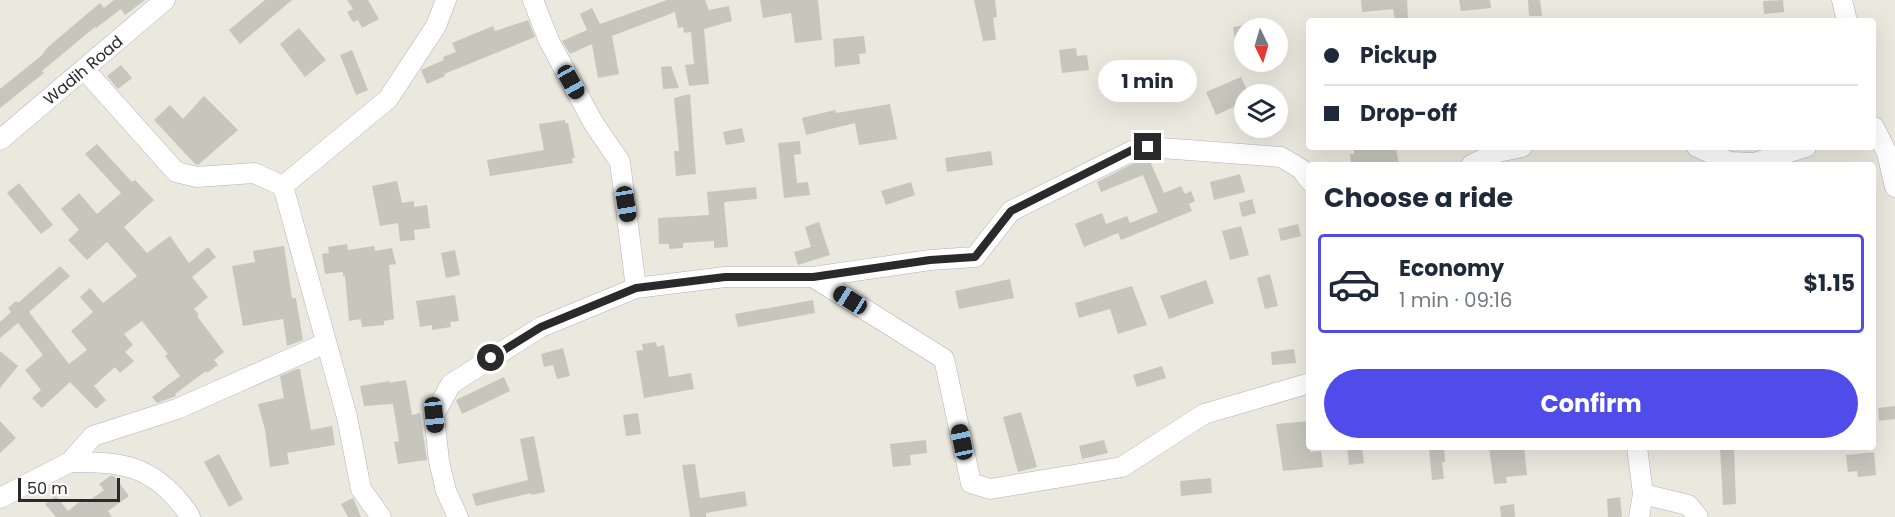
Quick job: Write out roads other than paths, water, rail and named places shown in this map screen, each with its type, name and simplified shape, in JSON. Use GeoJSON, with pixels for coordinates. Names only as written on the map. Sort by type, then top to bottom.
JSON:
{"type":"FeatureCollection","features":[{"type":"Feature","properties":{"kind":"street","name":"Wadih Road"},"geometry":{"type":"LineString","coordinates":[[0,141],[165,0]]}},
{"type":"Feature","properties":{"kind":"street"},"geometry":{"type":"LineString","coordinates":[[283,186],[388,99],[436,26],[446,0]]}},
{"type":"Feature","properties":{"kind":"street"},"geometry":{"type":"LineString","coordinates":[[533,0],[549,41],[594,124],[620,162],[636,288]]}},
{"type":"Feature","properties":{"kind":"street"},"geometry":{"type":"LineString","coordinates":[[1842,0],[1846,18]]}},
{"type":"Feature","properties":{"kind":"street"},"geometry":{"type":"LineString","coordinates":[[84,69],[176,172],[197,177],[254,173],[283,186]]}},
{"type":"Feature","properties":{"kind":"street"},"geometry":{"type":"LineString","coordinates":[[1876,130],[1891,151],[1895,187]]}},
{"type":"Feature","properties":{"kind":"street"},"geometry":{"type":"LineString","coordinates":[[458,517],[446,491],[439,461],[434,415],[451,384],[541,327],[636,288],[725,277],[813,277],[930,260],[975,257],[1011,211],[1132,150],[1148,147],[1281,157],[1301,169],[1306,176]]}},
{"type":"Feature","properties":{"kind":"street"},"geometry":{"type":"LineString","coordinates":[[1477,162],[1508,150]]}},
{"type":"Feature","properties":{"kind":"street"},"geometry":{"type":"LineString","coordinates":[[1704,150],[1730,162]]}},
{"type":"Feature","properties":{"kind":"street"},"geometry":{"type":"LineString","coordinates":[[1757,162],[1796,150]]}},
{"type":"Feature","properties":{"kind":"street"},"geometry":{"type":"LineString","coordinates":[[283,186],[347,417],[361,489],[381,517]]}},
{"type":"Feature","properties":{"kind":"street"},"geometry":{"type":"LineString","coordinates":[[813,277],[944,359],[971,483],[990,489],[1122,467],[1204,414],[1306,384]]}},
{"type":"Feature","properties":{"kind":"street"},"geometry":{"type":"LineString","coordinates":[[0,498],[70,462],[93,436],[177,409],[326,342]]}},
{"type":"Feature","properties":{"kind":"street"},"geometry":{"type":"LineString","coordinates":[[1637,450],[1643,494],[1639,517]]}},
{"type":"Feature","properties":{"kind":"street"},"geometry":{"type":"LineString","coordinates":[[70,462],[100,462],[128,466],[152,476],[172,494],[190,517]]}},
{"type":"Feature","properties":{"kind":"street"},"geometry":{"type":"LineString","coordinates":[[1643,494],[1688,505],[1698,517]]}}]}
